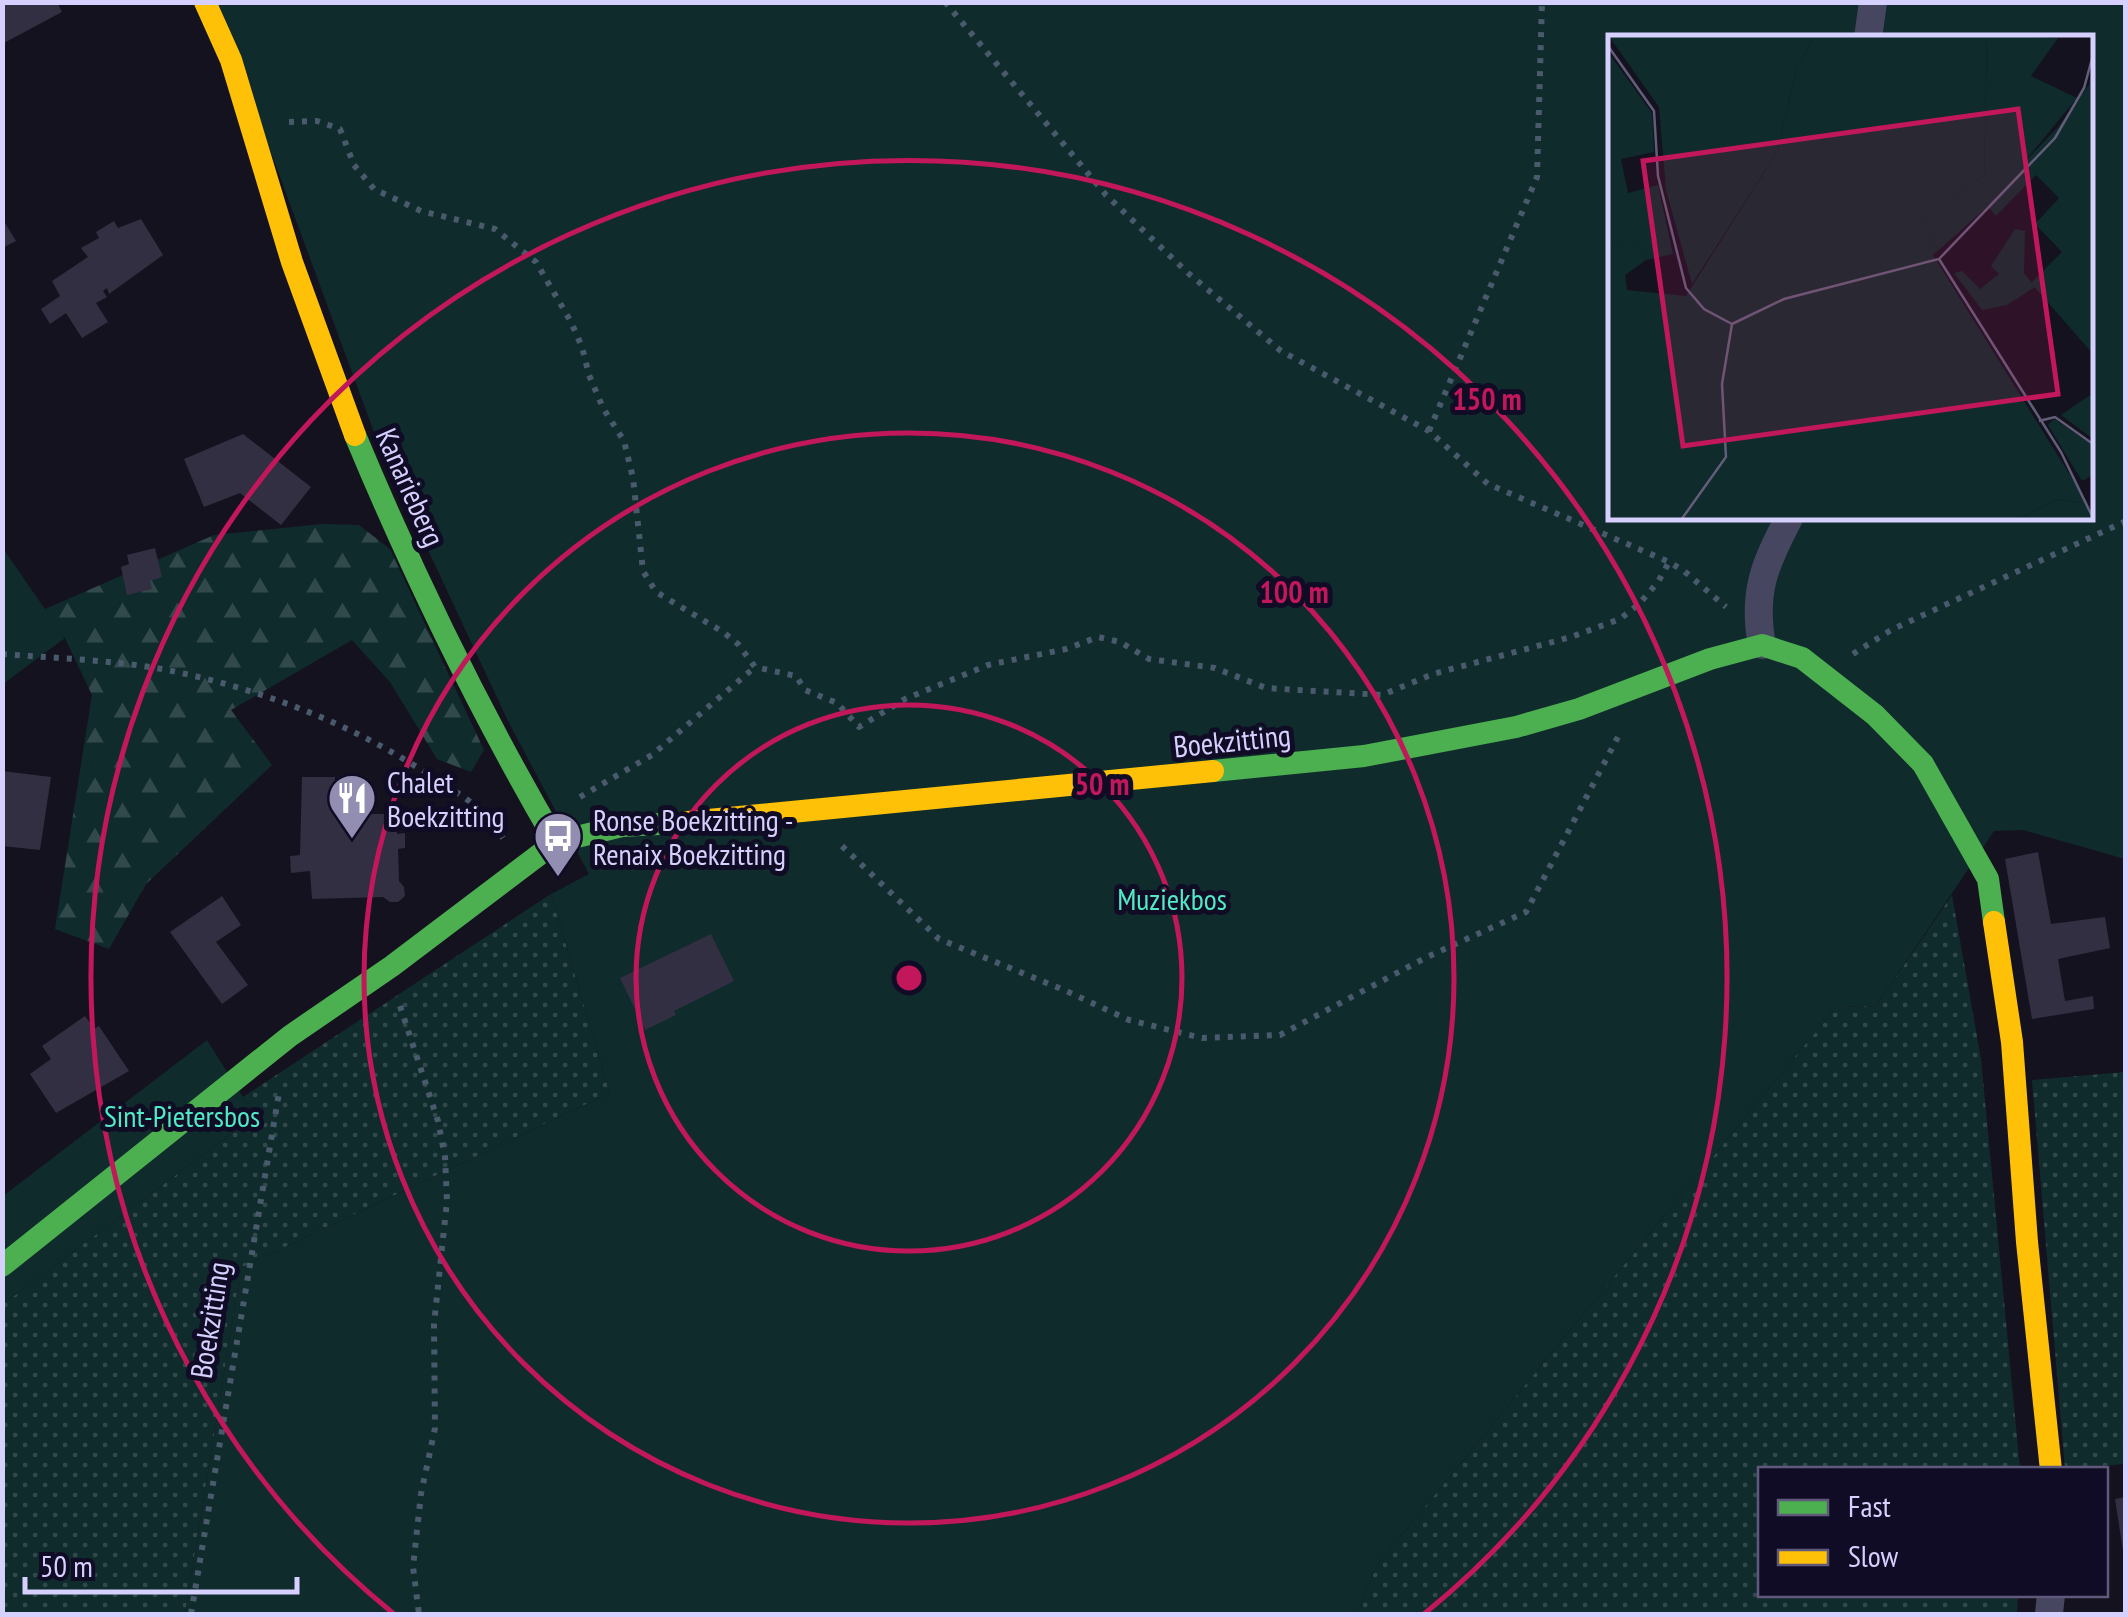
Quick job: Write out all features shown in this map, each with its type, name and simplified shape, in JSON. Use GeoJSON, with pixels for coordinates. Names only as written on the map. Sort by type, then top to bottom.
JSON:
{"type":"FeatureCollection","features":[{"type":"Feature","properties":{"kind":"street","name":"Kanarieberg"},"geometry":{"type":"LineString","coordinates":[[205,2],[231,60],[292,262],[356,438],[406,552],[520,782],[556,842]]}},
{"type":"Feature","properties":{"kind":"street"},"geometry":{"type":"LineString","coordinates":[[1868,35],[1873,2]]}},
{"type":"Feature","properties":{"kind":"street"},"geometry":{"type":"LineString","coordinates":[[1788,520],[1757,596],[1762,645],[1802,658],[1874,714],[1923,764],[1988,880],[2012,1042],[2027,1242],[2052,1467]]}},
{"type":"Feature","properties":{"kind":"street","name":"Boekzitting"},"geometry":{"type":"LineString","coordinates":[[2,1266],[290,1036],[392,966],[556,842],[622,826],[1276,766],[1451,742],[1579,708],[1710,659],[1762,645]]}},
{"type":"Feature","properties":{"kind":"path"},"geometry":{"type":"LineString","coordinates":[[945,2],[1106,195],[1188,273],[1281,351],[1429,431],[1488,484],[1669,562],[1723,604],[1762,645]]}},
{"type":"Feature","properties":{"kind":"path"},"geometry":{"type":"LineString","coordinates":[[1429,431],[1536,178],[1542,2]]}},
{"type":"Feature","properties":{"kind":"path"},"geometry":{"type":"LineString","coordinates":[[283,122],[317,121],[340,129],[354,165],[374,189],[420,210],[495,229],[536,262],[571,322],[596,391],[624,441],[633,478],[643,572],[656,592],[723,632],[738,644],[755,668],[796,676],[806,690],[836,704],[859,727],[905,699],[988,665],[1066,649],[1098,636],[1120,642],[1149,658],[1215,668],[1266,688],[1382,695],[1433,674],[1571,637],[1620,619],[1640,604],[1669,562]]}},
{"type":"Feature","properties":{"kind":"path"},"geometry":{"type":"LineString","coordinates":[[1822,673],[1891,630],[2126,521]]}},
{"type":"Feature","properties":{"kind":"path"},"geometry":{"type":"LineString","coordinates":[[2,654],[161,669],[228,685],[328,718],[408,761],[484,810],[522,865]]}},
{"type":"Feature","properties":{"kind":"path"},"geometry":{"type":"LineString","coordinates":[[556,842],[583,793],[652,755],[755,668]]}},
{"type":"Feature","properties":{"kind":"path"},"geometry":{"type":"LineString","coordinates":[[806,812],[939,939],[1128,1020],[1202,1038],[1280,1035],[1428,957],[1526,912],[1621,731]]}},
{"type":"Feature","properties":{"kind":"path"},"geometry":{"type":"LineString","coordinates":[[392,966],[401,1010],[429,1087],[445,1157],[446,1231],[438,1267],[434,1324],[435,1428],[421,1494],[413,1567],[419,1614]]}},
{"type":"Feature","properties":{"kind":"path","name":"Boekzitting"},"geometry":{"type":"LineString","coordinates":[[192,1614],[246,1274],[290,1036]]}},
{"type":"Feature","properties":{"kind":"green space","name":"Muziekbos"},"geometry":{"type":"Polygon","coordinates":[[[216,3],[2125,3],[2125,859],[2023,830],[1994,831],[1876,1006],[1836,1007],[1377,1565],[1357,1614],[185,1614],[241,1268],[610,1093],[551,894],[589,874],[508,721],[378,443],[216,3]]]}},
{"type":"Feature","properties":{"kind":"green space"},"geometry":{"type":"Polygon","coordinates":[[[322,524],[359,525],[390,549],[484,750],[471,772],[437,759],[390,682],[352,640],[231,710],[272,765],[146,884],[109,949],[55,929],[92,695],[65,638],[43,610],[214,535],[322,524]]]}},
{"type":"Feature","properties":{"kind":"green space"},"geometry":{"type":"Polygon","coordinates":[[[2,547],[65,638],[3,684],[2,684],[2,547]]]}},
{"type":"Feature","properties":{"kind":"green space"},"geometry":{"type":"Polygon","coordinates":[[[551,894],[610,1093],[241,1268],[185,1614],[3,1614],[3,1304],[255,1116],[243,1097],[551,894]]]}},
{"type":"Feature","properties":{"kind":"green space"},"geometry":{"type":"Polygon","coordinates":[[[1952,895],[1981,1059],[2020,1467],[1758,1467],[1758,1597],[2018,1597],[2017,1614],[1357,1614],[1377,1565],[1836,1007],[1876,1006],[1952,895]]]}},
{"type":"Feature","properties":{"kind":"green space","name":"Sint-Pietersbos"},"geometry":{"type":"Polygon","coordinates":[[[207,1040],[255,1116],[3,1304],[3,1196],[207,1040]]]}},
{"type":"Feature","properties":{"kind":"green space"},"geometry":{"type":"Polygon","coordinates":[[[2125,1072],[2125,1464],[2065,1467],[2032,1080],[2125,1072]]]}},
{"type":"Feature","properties":{"kind":"building"},"geometry":{"type":"Polygon","coordinates":[[[2,2],[57,2],[62,12],[2,44],[2,2]]]}},
{"type":"Feature","properties":{"kind":"building"},"geometry":{"type":"Polygon","coordinates":[[[2,218],[16,241],[2,248],[2,218]]]}},
{"type":"Feature","properties":{"kind":"building"},"geometry":{"type":"Polygon","coordinates":[[[141,219],[163,255],[109,294],[107,288],[103,291],[107,297],[96,303],[108,322],[82,338],[66,313],[50,324],[41,309],[60,296],[52,281],[88,257],[81,248],[99,238],[96,232],[114,221],[118,228],[141,219]]]}},
{"type":"Feature","properties":{"kind":"building"},"geometry":{"type":"Polygon","coordinates":[[[243,434],[311,487],[281,525],[240,493],[204,507],[184,459],[243,434]]]}},
{"type":"Feature","properties":{"kind":"building"},"geometry":{"type":"Polygon","coordinates":[[[155,548],[162,577],[150,581],[152,589],[127,595],[121,567],[129,564],[127,555],[155,548]]]}},
{"type":"Feature","properties":{"kind":"building"},"geometry":{"type":"Polygon","coordinates":[[[2,771],[51,777],[40,850],[2,846],[2,771]]]}},
{"type":"Feature","properties":{"kind":"building","name":"Chalet Boekzitting"},"geometry":{"type":"Polygon","coordinates":[[[302,777],[335,777],[335,795],[347,801],[347,814],[396,814],[397,834],[405,833],[405,848],[398,849],[399,881],[405,896],[398,902],[383,897],[312,899],[310,871],[291,873],[290,856],[300,855],[302,777]]]}},
{"type":"Feature","properties":{"kind":"building"},"geometry":{"type":"Polygon","coordinates":[[[2038,852],[2051,924],[2105,917],[2110,948],[2058,959],[2065,1001],[2093,996],[2094,1009],[2032,1019],[2005,859],[2038,852]]]}},
{"type":"Feature","properties":{"kind":"building"},"geometry":{"type":"Polygon","coordinates":[[[222,896],[241,925],[216,942],[248,985],[222,1004],[170,932],[222,896]]]}},
{"type":"Feature","properties":{"kind":"building"},"geometry":{"type":"Polygon","coordinates":[[[711,934],[734,981],[645,1030],[620,978],[711,934]]]}},
{"type":"Feature","properties":{"kind":"building"},"geometry":{"type":"Polygon","coordinates":[[[85,1016],[94,1029],[99,1026],[129,1071],[56,1113],[30,1074],[51,1059],[42,1046],[85,1016]]]}},
{"type":"Feature","properties":{"kind":"building"},"geometry":{"type":"Polygon","coordinates":[[[2126,1497],[2126,1551],[2123,1551],[2115,1499],[2126,1497]]]}},
{"type":"Feature","properties":{"kind":"traffic: fast"},"geometry":{"type":"LineString","coordinates":[[355,435],[449,642],[556,842]]}},
{"type":"Feature","properties":{"kind":"traffic: fast"},"geometry":{"type":"LineString","coordinates":[[1213,771],[1364,756],[1516,727],[1579,709],[1710,659],[1762,645],[1802,658],[1875,715],[1923,764],[1988,879],[1994,922]]}},
{"type":"Feature","properties":{"kind":"traffic: fast"},"geometry":{"type":"LineString","coordinates":[[2,1266],[290,1036],[392,966],[556,842],[622,826],[678,823]]}},
{"type":"Feature","properties":{"kind":"traffic: slow"},"geometry":{"type":"LineString","coordinates":[[205,2],[231,60],[292,262],[355,435]]}},
{"type":"Feature","properties":{"kind":"traffic: slow"},"geometry":{"type":"LineString","coordinates":[[678,823],[1213,771]]}},
{"type":"Feature","properties":{"kind":"traffic: slow"},"geometry":{"type":"LineString","coordinates":[[1994,922],[2012,1042],[2027,1242],[2051,1467]]}},
{"type":"Feature","properties":{"kind":"place","name":"Chalet Boekzitting"},"geometry":{"type":"Point","coordinates":[352,840]}},
{"type":"Feature","properties":{"kind":"place","name":"Ronse Boekzitting - Renaix Boekzitting"},"geometry":{"type":"Point","coordinates":[558,878]}}]}
